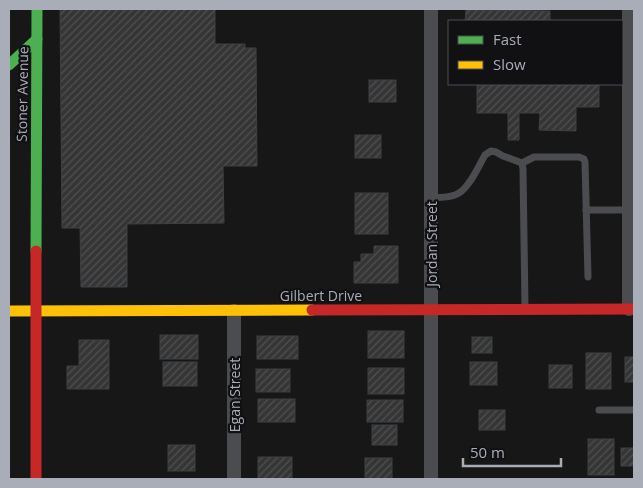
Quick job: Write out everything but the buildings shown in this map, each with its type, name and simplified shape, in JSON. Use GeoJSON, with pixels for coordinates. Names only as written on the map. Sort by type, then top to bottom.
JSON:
{"type":"FeatureCollection","features":[{"type":"Feature","properties":{"kind":"street","name":"Stoner Avenue"},"geometry":{"type":"LineString","coordinates":[[36,479],[37,9]]}},
{"type":"Feature","properties":{"kind":"street","name":"Jordan Street"},"geometry":{"type":"LineString","coordinates":[[431,479],[432,9]]}},
{"type":"Feature","properties":{"kind":"street"},"geometry":{"type":"LineString","coordinates":[[629,9],[629,210],[632,309]]}},
{"type":"Feature","properties":{"kind":"street"},"geometry":{"type":"LineString","coordinates":[[9,65],[37,39]]}},
{"type":"Feature","properties":{"kind":"street","name":"Gilbert Drive"},"geometry":{"type":"LineString","coordinates":[[9,311],[632,309]]}},
{"type":"Feature","properties":{"kind":"street","name":"Egan Street"},"geometry":{"type":"LineString","coordinates":[[234,310],[234,479]]}},
{"type":"Feature","properties":{"kind":"lane"},"geometry":{"type":"LineString","coordinates":[[432,198],[456,195],[463,191],[485,155],[490,151],[496,152],[523,166]]}},
{"type":"Feature","properties":{"kind":"lane"},"geometry":{"type":"LineString","coordinates":[[523,166],[534,157],[579,157],[586,162],[588,277]]}},
{"type":"Feature","properties":{"kind":"lane"},"geometry":{"type":"LineString","coordinates":[[523,166],[525,310]]}},
{"type":"Feature","properties":{"kind":"lane"},"geometry":{"type":"LineString","coordinates":[[586,210],[629,210]]}},
{"type":"Feature","properties":{"kind":"lane"},"geometry":{"type":"LineString","coordinates":[[599,410],[634,410]]}},
{"type":"Feature","properties":{"kind":"traffic: fast"},"geometry":{"type":"LineString","coordinates":[[36,251],[37,9]]}},
{"type":"Feature","properties":{"kind":"traffic: fast"},"geometry":{"type":"LineString","coordinates":[[9,65],[37,39]]}},
{"type":"Feature","properties":{"kind":"traffic: slow"},"geometry":{"type":"LineString","coordinates":[[9,311],[312,310]]}},
{"type":"Feature","properties":{"kind":"traffic: jam"},"geometry":{"type":"LineString","coordinates":[[36,251],[36,479]]}},
{"type":"Feature","properties":{"kind":"traffic: jam"},"geometry":{"type":"LineString","coordinates":[[312,310],[634,309]]}}]}
